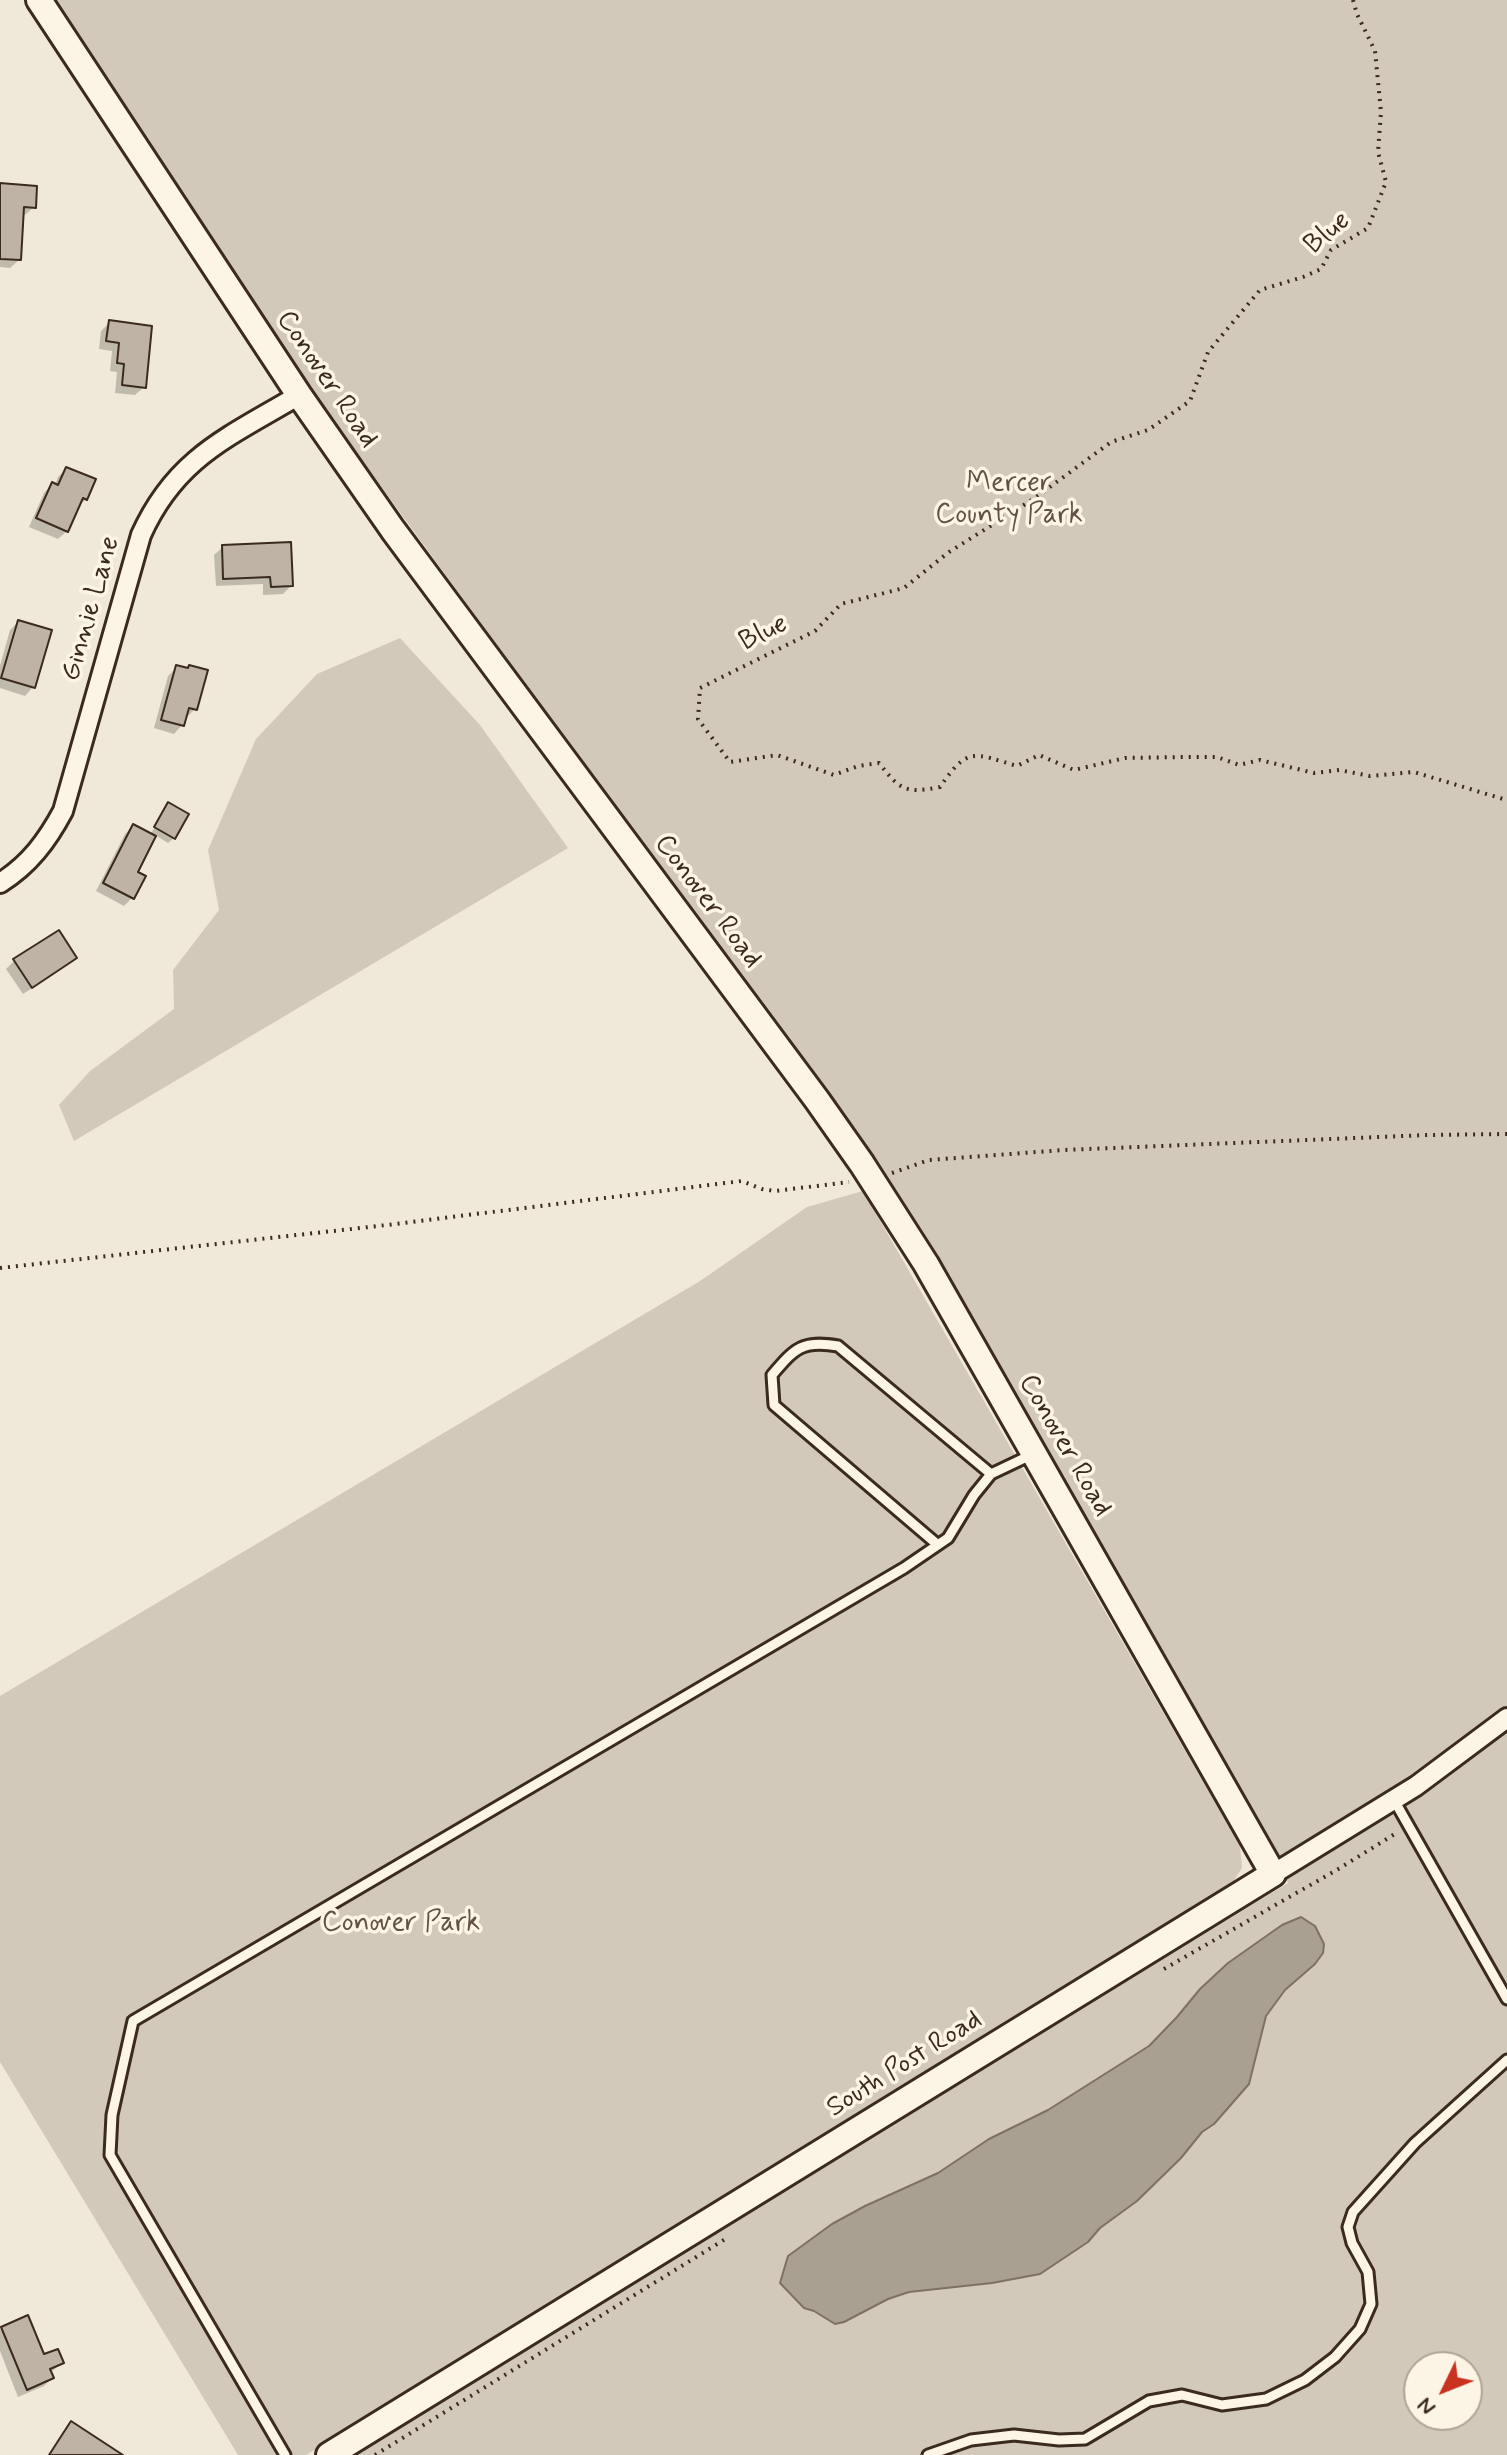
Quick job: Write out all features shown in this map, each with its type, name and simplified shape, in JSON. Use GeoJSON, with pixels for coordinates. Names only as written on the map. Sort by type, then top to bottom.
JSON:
{"type":"FeatureCollection","features":[{"type":"Feature","properties":{"kind":"street","name":"Conover Road"},"geometry":{"type":"LineString","coordinates":[[39,0],[299,395],[458,619],[817,1100],[872,1179],[926,1264],[1273,1874]]}},
{"type":"Feature","properties":{"kind":"street","name":"Ginnie Lane"},"geometry":{"type":"LineString","coordinates":[[0,883],[33,858],[50,836],[63,811],[141,535],[152,510],[191,463],[213,446],[299,395]]}},
{"type":"Feature","properties":{"kind":"street","name":"South Post Road"},"geometry":{"type":"LineString","coordinates":[[329,2455],[1394,1800],[1507,1718]]}},
{"type":"Feature","properties":{"kind":"lane"},"geometry":{"type":"LineString","coordinates":[[938,1545],[774,1405],[772,1375],[791,1353],[815,1342],[838,1346],[991,1474]]}},
{"type":"Feature","properties":{"kind":"lane"},"geometry":{"type":"LineString","coordinates":[[285,2455],[110,2155],[112,2115],[133,2021],[890,1576],[948,1538],[991,1474],[1034,1453]]}},
{"type":"Feature","properties":{"kind":"lane"},"geometry":{"type":"LineString","coordinates":[[1394,1800],[1507,1999]]}},
{"type":"Feature","properties":{"kind":"lane"},"geometry":{"type":"LineString","coordinates":[[928,2455],[971,2440],[1014,2435],[1059,2440],[1085,2439],[1149,2401],[1182,2395],[1222,2405],[1266,2399],[1305,2380],[1335,2357],[1360,2329],[1371,2304],[1368,2272],[1352,2243],[1348,2227],[1353,2212],[1415,2143],[1507,2060]]}},
{"type":"Feature","properties":{"kind":"path","name":"Blue"},"geometry":{"type":"LineString","coordinates":[[1353,0],[1375,51],[1381,112],[1378,152],[1386,182],[1368,228],[1331,250],[1321,269],[1260,290],[1208,352],[1190,401],[1148,430],[1111,442],[1035,498],[949,552],[904,588],[841,604],[815,631],[700,688],[698,719],[730,762],[777,755],[834,775],[858,766],[879,763],[896,785],[920,791],[940,787],[957,762],[979,754],[1017,766],[1039,755],[1074,770],[1125,758],[1217,757],[1239,765],[1260,760],[1314,773],[1339,770],[1370,776],[1414,772],[1503,799],[1507,797]]}},
{"type":"Feature","properties":{"kind":"path"},"geometry":{"type":"LineString","coordinates":[[0,1268],[742,1181],[775,1191],[872,1179],[929,1160],[1064,1150],[1507,1134]]}},
{"type":"Feature","properties":{"kind":"path"},"geometry":{"type":"LineString","coordinates":[[1162,1970],[1340,1868],[1407,1825]]}},
{"type":"Feature","properties":{"kind":"path"},"geometry":{"type":"LineString","coordinates":[[375,2455],[738,2231]]}},
{"type":"Feature","properties":{"kind":"green space","name":"Mercer County Park"},"geometry":{"type":"Polygon","coordinates":[[[53,0],[1507,0],[1507,2455],[353,2455],[1288,1883],[1266,1840],[774,1024],[298,373],[53,0]]]}},
{"type":"Feature","properties":{"kind":"green space"},"geometry":{"type":"Polygon","coordinates":[[[400,638],[480,725],[568,848],[74,1141],[59,1105],[90,1071],[174,1009],[173,970],[219,910],[208,850],[256,739],[317,674],[400,638]]]}},
{"type":"Feature","properties":{"kind":"green space","name":"Conover Park"},"geometry":{"type":"Polygon","coordinates":[[[863,1191],[1240,1846],[1242,1868],[1231,1885],[1043,1998],[306,2455],[238,2455],[0,2062],[0,1696],[700,1281],[807,1207],[863,1191]]]}},
{"type":"Feature","properties":{"kind":"shaded area"},"geometry":{"type":"Polygon","coordinates":[[[1301,1917],[1315,1926],[1324,1944],[1323,1953],[1285,1990],[1266,2016],[1249,2084],[1181,2158],[1137,2201],[1100,2228],[1088,2242],[1040,2274],[909,2292],[835,2324],[804,2308],[780,2283],[788,2256],[832,2224],[938,2173],[989,2139],[1048,2110],[1149,2046],[1228,1963],[1282,1925],[1301,1917]]]}},
{"type":"Feature","properties":{"kind":"building"},"geometry":{"type":"Polygon","coordinates":[[[0,183],[37,186],[36,208],[24,207],[21,260],[0,259],[0,183]]]}},
{"type":"Feature","properties":{"kind":"building"},"geometry":{"type":"Polygon","coordinates":[[[109,320],[152,326],[146,388],[122,385],[124,364],[117,363],[119,343],[106,341],[109,320]]]}},
{"type":"Feature","properties":{"kind":"building"},"geometry":{"type":"Polygon","coordinates":[[[66,467],[96,479],[87,500],[83,498],[68,532],[36,518],[52,482],[58,485],[66,467]]]}},
{"type":"Feature","properties":{"kind":"building"},"geometry":{"type":"Polygon","coordinates":[[[291,542],[293,586],[271,587],[270,577],[223,579],[222,545],[291,542]]]}},
{"type":"Feature","properties":{"kind":"building"},"geometry":{"type":"Polygon","coordinates":[[[18,620],[52,630],[35,688],[1,678],[18,620]]]}},
{"type":"Feature","properties":{"kind":"building"},"geometry":{"type":"Polygon","coordinates":[[[176,665],[208,670],[197,710],[189,708],[184,726],[161,720],[176,665]]]}},
{"type":"Feature","properties":{"kind":"building"},"geometry":{"type":"Polygon","coordinates":[[[168,802],[189,814],[175,839],[154,827],[168,802]]]}},
{"type":"Feature","properties":{"kind":"building"},"geometry":{"type":"Polygon","coordinates":[[[133,824],[156,836],[138,872],[146,876],[134,899],[103,883],[133,824]]]}},
{"type":"Feature","properties":{"kind":"building"},"geometry":{"type":"Polygon","coordinates":[[[59,930],[77,958],[32,988],[13,959],[59,930]]]}},
{"type":"Feature","properties":{"kind":"building"},"geometry":{"type":"Polygon","coordinates":[[[28,2315],[44,2354],[58,2349],[64,2363],[50,2369],[54,2378],[27,2390],[1,2327],[28,2315]]]}},
{"type":"Feature","properties":{"kind":"building"},"geometry":{"type":"Polygon","coordinates":[[[71,2421],[123,2455],[49,2455],[71,2421]]]}}]}
